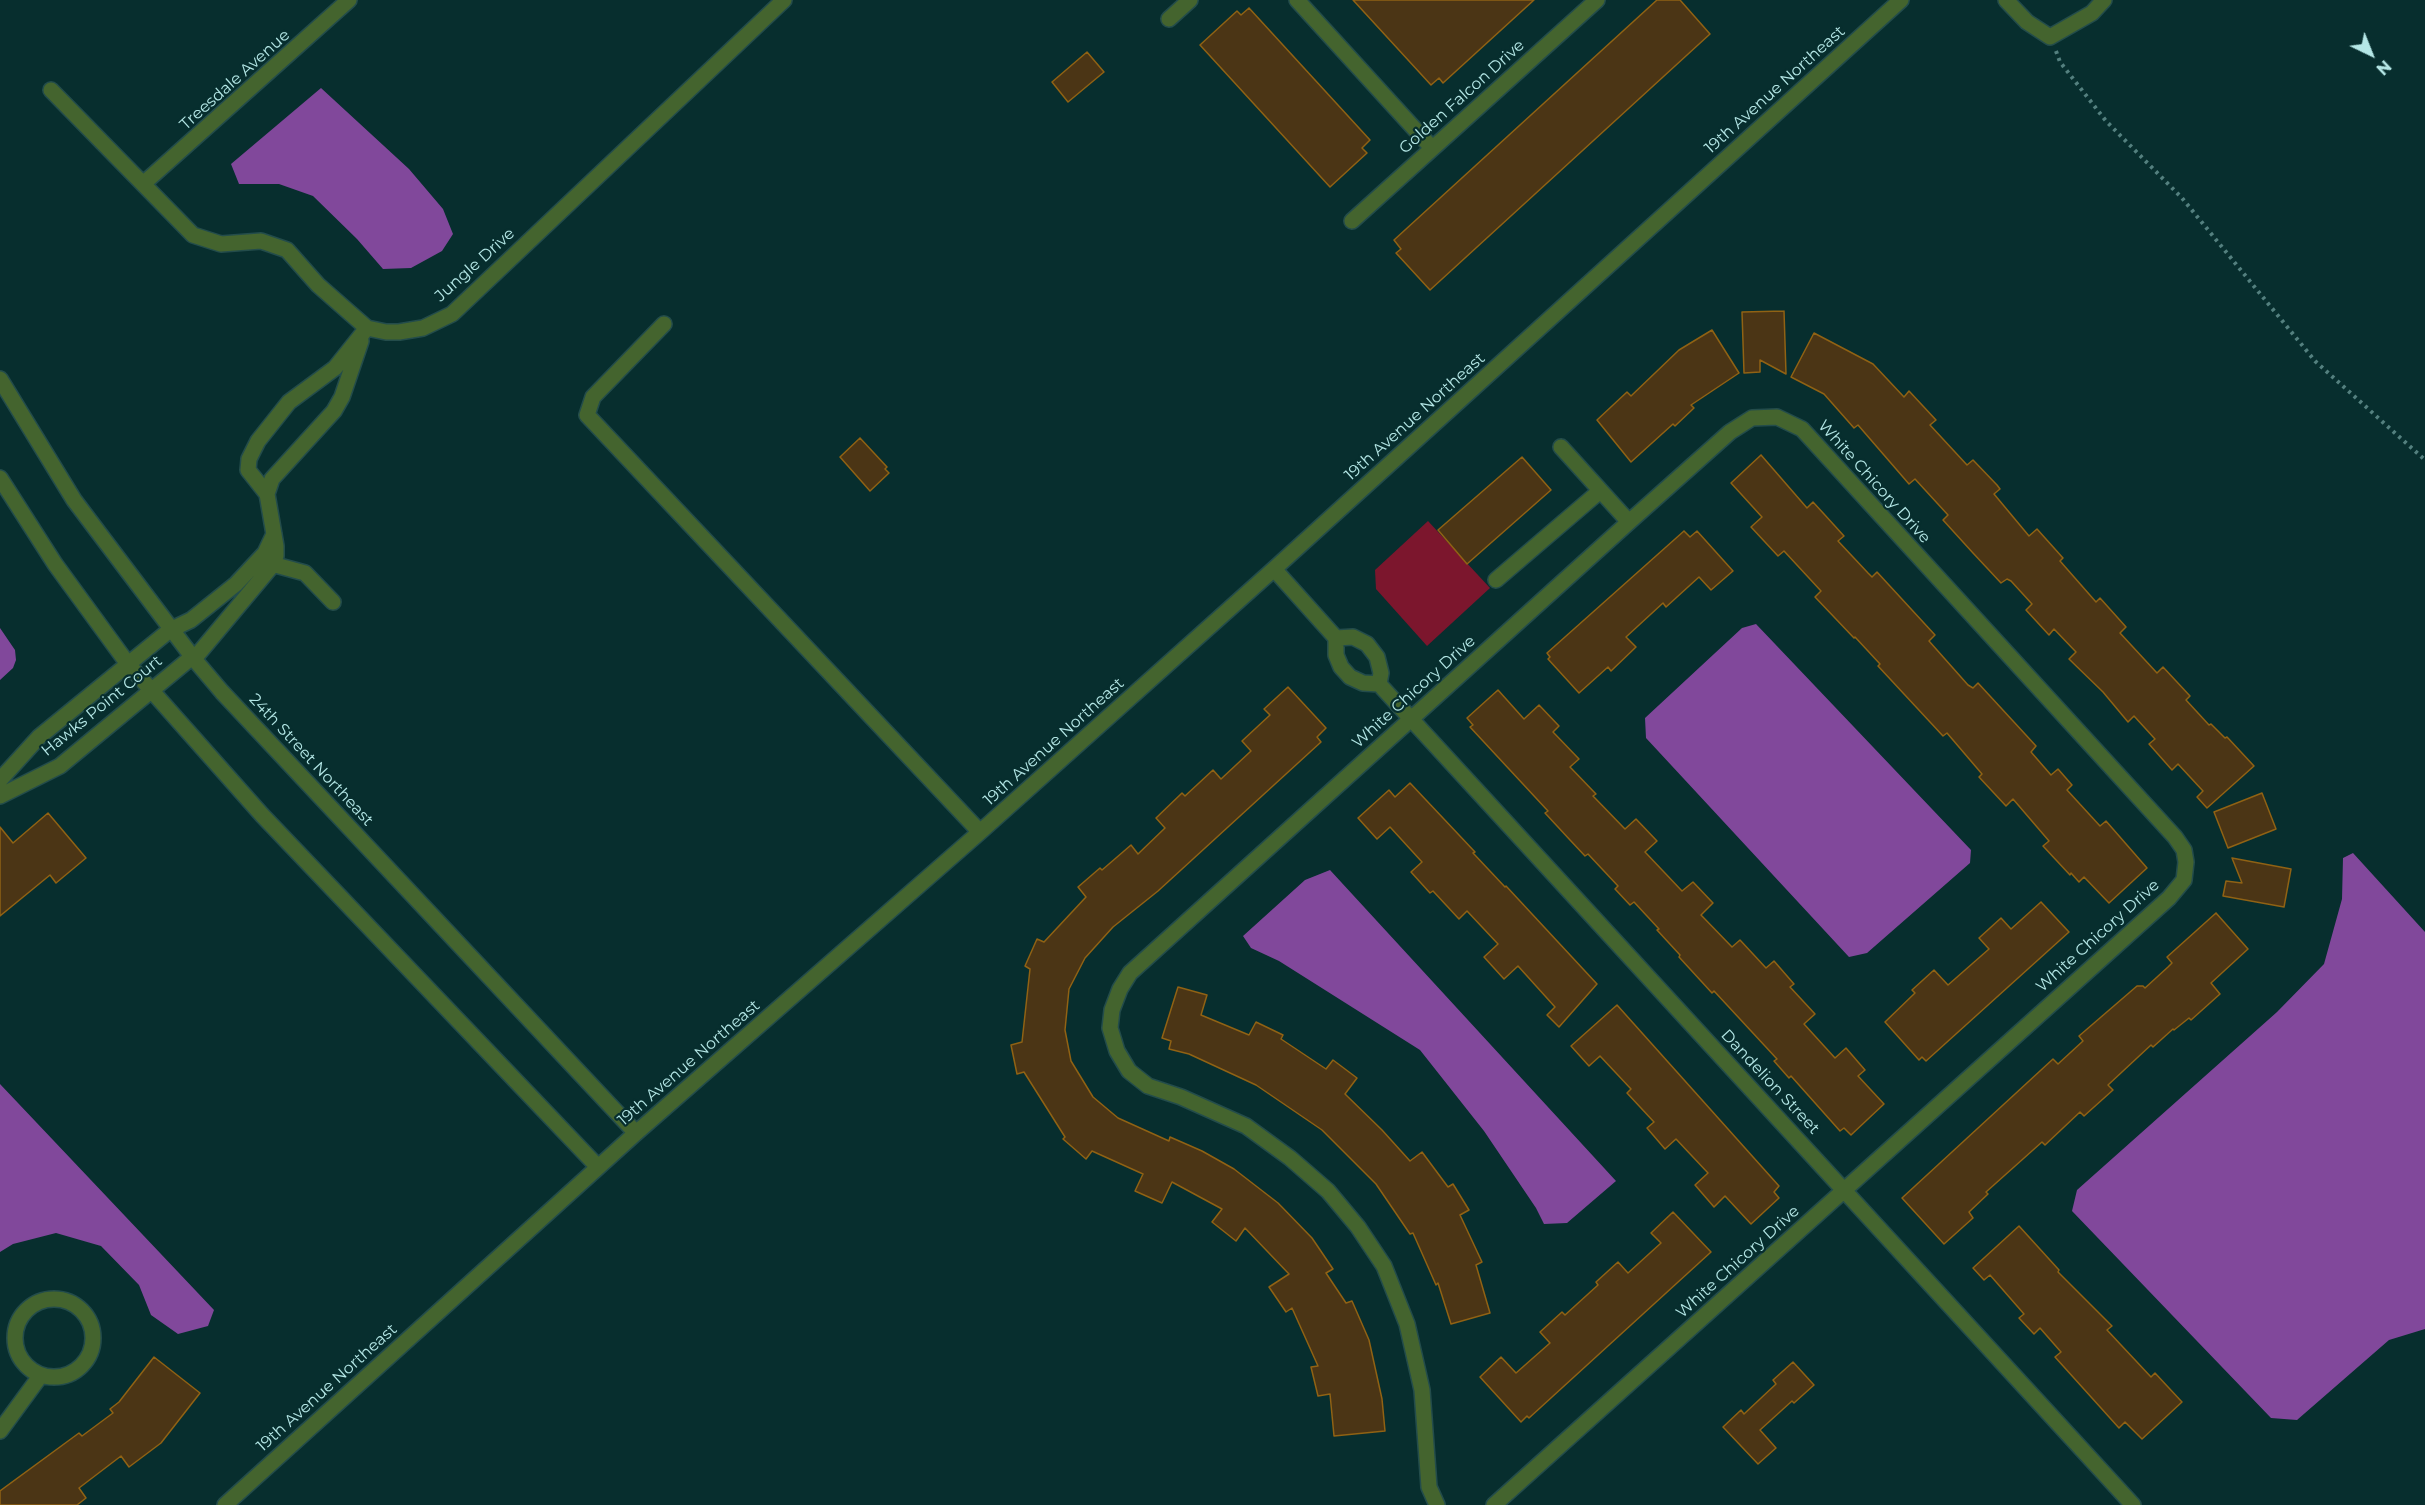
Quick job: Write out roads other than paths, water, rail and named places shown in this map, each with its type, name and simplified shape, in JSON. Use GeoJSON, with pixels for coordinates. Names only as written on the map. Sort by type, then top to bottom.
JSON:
{"type":"FeatureCollection","features":[{"type":"Feature","properties":{"kind":"street","name":"Treesdale Avenue"},"geometry":{"type":"LineString","coordinates":[[143,184],[349,0]]}},
{"type":"Feature","properties":{"kind":"street","name":"Jungle Drive"},"geometry":{"type":"LineString","coordinates":[[367,328],[386,332],[423,328],[452,314],[784,0]]}},
{"type":"Feature","properties":{"kind":"street"},"geometry":{"type":"LineString","coordinates":[[1169,19],[1190,0]]}},
{"type":"Feature","properties":{"kind":"street"},"geometry":{"type":"LineString","coordinates":[[1297,0],[1432,148]]}},
{"type":"Feature","properties":{"kind":"street","name":"Golden Falcon Drive"},"geometry":{"type":"LineString","coordinates":[[1352,221],[1597,0]]}},
{"type":"Feature","properties":{"kind":"street","name":"19th Avenue Northeast"},"geometry":{"type":"LineString","coordinates":[[225,1505],[636,1132],[980,832],[1274,569],[1901,0]]}},
{"type":"Feature","properties":{"kind":"street"},"geometry":{"type":"LineString","coordinates":[[2006,0],[2026,22],[2050,37],[2092,13],[2104,0]]}},
{"type":"Feature","properties":{"kind":"street"},"geometry":{"type":"LineString","coordinates":[[51,90],[193,235],[221,244],[261,241],[287,250],[318,285],[367,328]]}},
{"type":"Feature","properties":{"kind":"street"},"geometry":{"type":"LineString","coordinates":[[664,324],[593,397],[587,415],[980,832]]}},
{"type":"Feature","properties":{"kind":"street"},"geometry":{"type":"LineString","coordinates":[[267,494],[272,479],[334,411],[342,397],[367,328]]}},
{"type":"Feature","properties":{"kind":"street"},"geometry":{"type":"LineString","coordinates":[[333,602],[305,573],[272,564],[276,556],[267,494],[248,470],[249,459],[258,441],[289,402],[335,368],[367,328]]}},
{"type":"Feature","properties":{"kind":"street","name":"24th Street Northeast"},"geometry":{"type":"LineString","coordinates":[[0,379],[74,500],[193,658],[636,1132]]}},
{"type":"Feature","properties":{"kind":"street","name":"White Chicory Drive"},"geometry":{"type":"LineString","coordinates":[[1437,1505],[1429,1487],[1422,1390],[1407,1324],[1384,1266],[1358,1227],[1328,1191],[1290,1158],[1246,1126],[1181,1097],[1148,1086],[1130,1071],[1116,1051],[1110,1028],[1112,1010],[1130,972],[1218,896],[1629,522],[1730,432],[1752,418],[1777,417],[1802,429],[2175,837],[2184,850],[2186,862],[2184,880],[2169,898],[1494,1505]]}},
{"type":"Feature","properties":{"kind":"street"},"geometry":{"type":"LineString","coordinates":[[1561,447],[1629,522]]}},
{"type":"Feature","properties":{"kind":"street"},"geometry":{"type":"LineString","coordinates":[[0,478],[55,564],[128,664],[262,816],[598,1167]]}},
{"type":"Feature","properties":{"kind":"street"},"geometry":{"type":"LineString","coordinates":[[1496,580],[1600,491]]}},
{"type":"Feature","properties":{"kind":"street","name":"Hawks Point Court"},"geometry":{"type":"LineString","coordinates":[[0,780],[33,741],[170,630],[191,620],[236,584],[265,553],[274,533]]}},
{"type":"Feature","properties":{"kind":"street","name":"Hawks Point Court"},"geometry":{"type":"LineString","coordinates":[[0,796],[60,766],[193,658],[272,564]]}},
{"type":"Feature","properties":{"kind":"street"},"geometry":{"type":"LineString","coordinates":[[1274,569],[1336,638],[1339,661],[1350,677],[1363,683],[1379,684],[1381,673],[1377,657],[1367,644],[1353,636],[1336,638]]}},
{"type":"Feature","properties":{"kind":"street","name":"Dandelion Street"},"geometry":{"type":"LineString","coordinates":[[1379,684],[2133,1505]]}},
{"type":"Feature","properties":{"kind":"street"},"geometry":{"type":"LineString","coordinates":[[52,1299],[77,1306],[86,1315],[91,1326],[93,1338],[91,1351],[85,1362],[65,1376],[40,1375],[29,1369],[20,1358],[16,1346],[17,1327],[27,1310],[39,1303],[52,1299]]}},
{"type":"Feature","properties":{"kind":"street"},"geometry":{"type":"LineString","coordinates":[[0,1431],[40,1375]]}}]}
